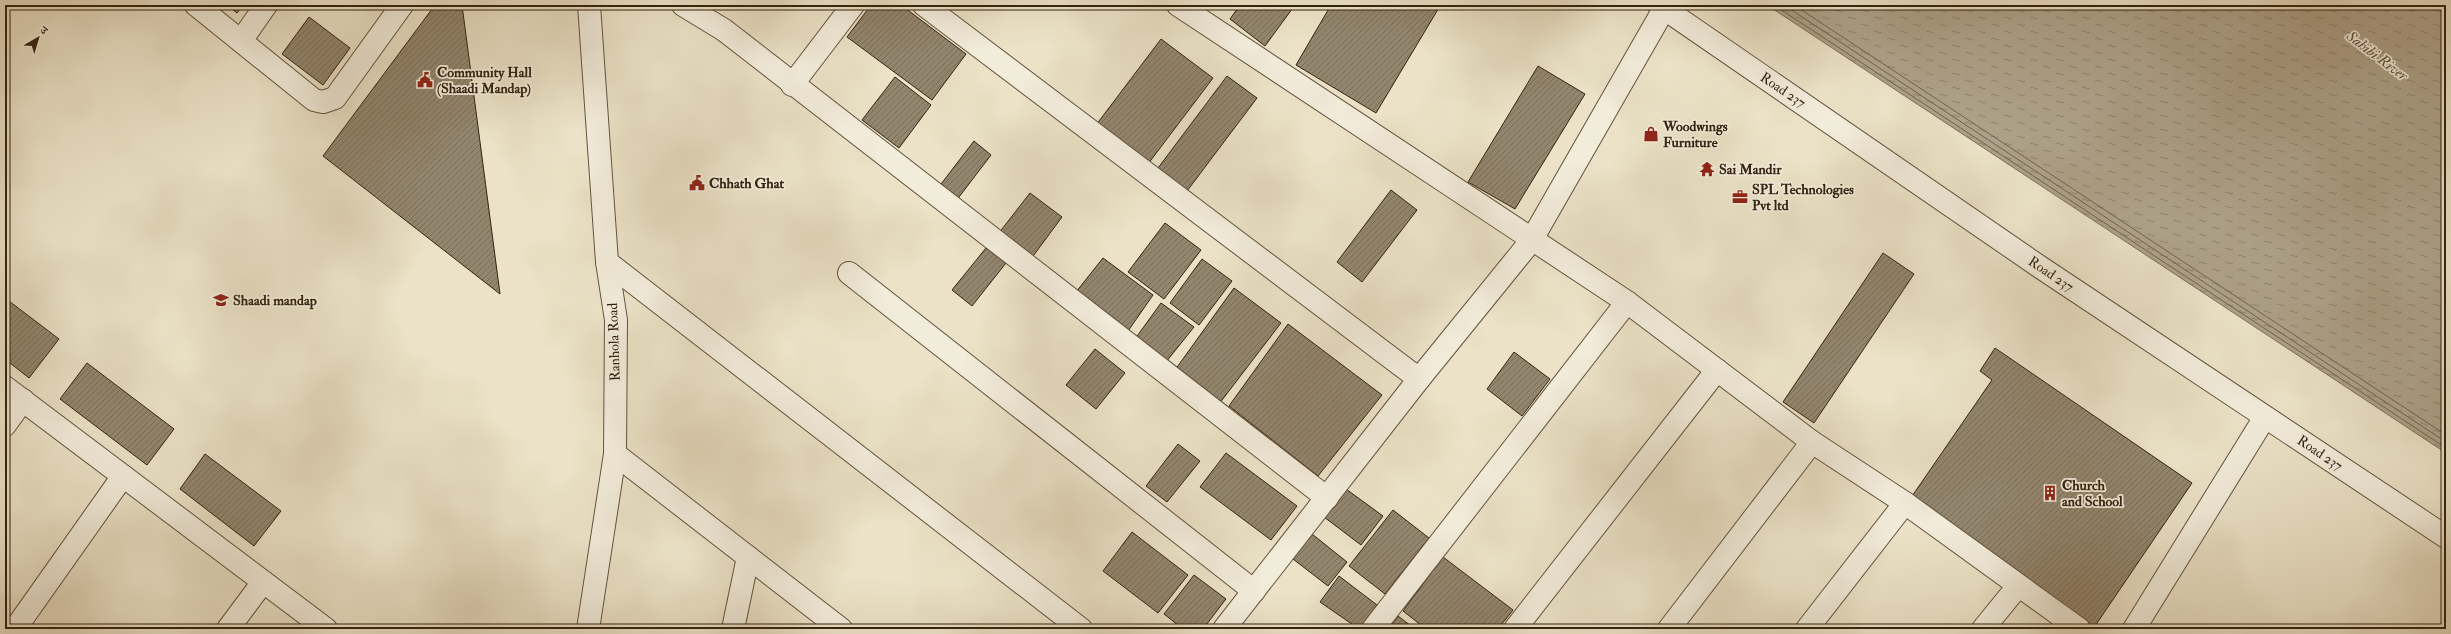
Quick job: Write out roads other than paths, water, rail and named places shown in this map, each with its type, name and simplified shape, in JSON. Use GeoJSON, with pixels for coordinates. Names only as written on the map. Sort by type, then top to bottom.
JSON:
{"type":"FeatureCollection","features":[{"type":"Feature","properties":{"kind":"street"},"geometry":{"type":"LineString","coordinates":[[196,5],[314,100],[323,102],[335,98],[402,5]]}},
{"type":"Feature","properties":{"kind":"street"},"geometry":{"type":"LineString","coordinates":[[241,41],[266,5]]}},
{"type":"Feature","properties":{"kind":"street","name":"Ranhola Road"},"geometry":{"type":"LineString","coordinates":[[588,629],[615,454],[616,320],[607,262],[590,5]]}},
{"type":"Feature","properties":{"kind":"street"},"geometry":{"type":"LineString","coordinates":[[683,5],[724,30],[792,85],[1327,498]]}},
{"type":"Feature","properties":{"kind":"street"},"geometry":{"type":"LineString","coordinates":[[792,85],[853,5]]}},
{"type":"Feature","properties":{"kind":"street"},"geometry":{"type":"LineString","coordinates":[[924,5],[1419,379]]}},
{"type":"Feature","properties":{"kind":"street"},"geometry":{"type":"LineString","coordinates":[[1178,5],[1531,241],[1627,302],[1812,442],[1905,503],[2079,629]]}},
{"type":"Feature","properties":{"kind":"street"},"geometry":{"type":"LineString","coordinates":[[1224,629],[1419,379],[1531,241],[1662,7]]}},
{"type":"Feature","properties":{"kind":"street","name":"Road 237"},"geometry":{"type":"LineString","coordinates":[[1662,7],[2040,267],[2446,537]]}},
{"type":"Feature","properties":{"kind":"street"},"geometry":{"type":"LineString","coordinates":[[607,262],[1081,629]]}},
{"type":"Feature","properties":{"kind":"street"},"geometry":{"type":"LineString","coordinates":[[849,273],[1254,591]]}},
{"type":"Feature","properties":{"kind":"street"},"geometry":{"type":"LineString","coordinates":[[1373,629],[1627,302]]}},
{"type":"Feature","properties":{"kind":"street"},"geometry":{"type":"LineString","coordinates":[[1515,629],[1717,370]]}},
{"type":"Feature","properties":{"kind":"street"},"geometry":{"type":"LineString","coordinates":[[5,387],[326,629]]}},
{"type":"Feature","properties":{"kind":"street"},"geometry":{"type":"LineString","coordinates":[[5,425],[23,400]]}},
{"type":"Feature","properties":{"kind":"street"},"geometry":{"type":"LineString","coordinates":[[2134,629],[2265,417]]}},
{"type":"Feature","properties":{"kind":"street"},"geometry":{"type":"LineString","coordinates":[[1669,629],[1812,442]]}},
{"type":"Feature","properties":{"kind":"street"},"geometry":{"type":"LineString","coordinates":[[615,454],[841,629]]}},
{"type":"Feature","properties":{"kind":"street"},"geometry":{"type":"LineString","coordinates":[[14,629],[122,476]]}},
{"type":"Feature","properties":{"kind":"street"},"geometry":{"type":"LineString","coordinates":[[1806,629],[1905,503]]}},
{"type":"Feature","properties":{"kind":"street"},"geometry":{"type":"LineString","coordinates":[[733,629],[748,557]]}},
{"type":"Feature","properties":{"kind":"street"},"geometry":{"type":"LineString","coordinates":[[228,629],[263,582]]}},
{"type":"Feature","properties":{"kind":"street"},"geometry":{"type":"LineString","coordinates":[[1984,629],[2018,586]]}},
{"type":"Feature","properties":{"kind":"water","name":"Sahibi River"},"geometry":{"type":"Polygon","coordinates":[[[1767,5],[2446,5],[2446,453],[1767,5]]]}},
{"type":"Feature","properties":{"kind":"place","name":"Community Hall (Shaadi Mandap)"},"geometry":{"type":"Point","coordinates":[425,80]}},
{"type":"Feature","properties":{"kind":"place","name":"Woodwings Furniture"},"geometry":{"type":"Point","coordinates":[1651,134]}},
{"type":"Feature","properties":{"kind":"place","name":"Sai Mandir"},"geometry":{"type":"Point","coordinates":[1707,169]}},
{"type":"Feature","properties":{"kind":"place","name":"Chhath Ghat"},"geometry":{"type":"Point","coordinates":[697,183]}},
{"type":"Feature","properties":{"kind":"place","name":"SPL Technologies Pvt ltd"},"geometry":{"type":"Point","coordinates":[1740,197]}},
{"type":"Feature","properties":{"kind":"place","name":"Shaadi mandap"},"geometry":{"type":"Point","coordinates":[221,300]}},
{"type":"Feature","properties":{"kind":"place","name":"Church and School"},"geometry":{"type":"Point","coordinates":[2050,493]}}]}
